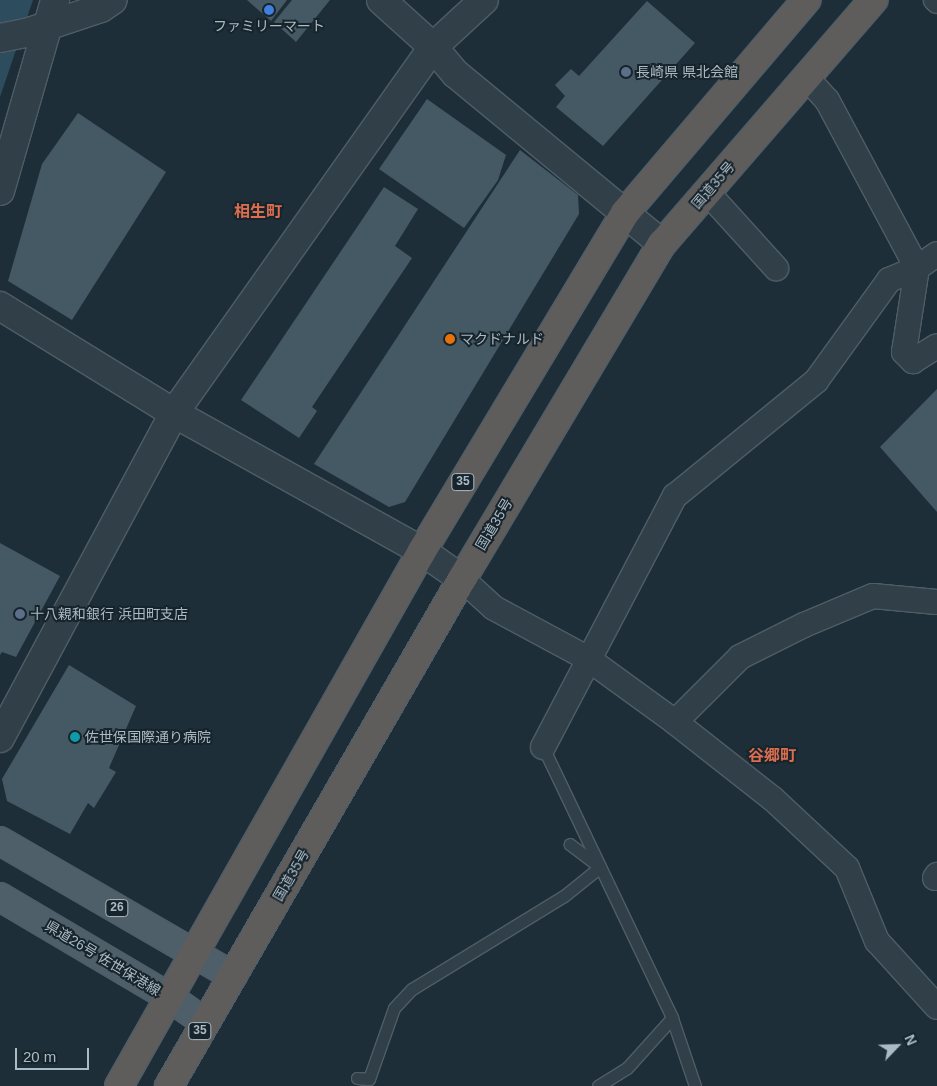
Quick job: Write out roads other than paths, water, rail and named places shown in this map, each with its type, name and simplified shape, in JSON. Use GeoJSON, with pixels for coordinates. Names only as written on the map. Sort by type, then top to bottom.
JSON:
{"type":"FeatureCollection","features":[{"type":"Feature","properties":{"kind":"highway","name":"35"},"geometry":{"type":"LineString","coordinates":[[119,1086],[422,551],[625,213],[806,0]]}},
{"type":"Feature","properties":{"kind":"highway","name":"国道35号"},"geometry":{"type":"LineString","coordinates":[[169,1086],[204,1022],[233,976],[462,579],[662,244],[873,0]]}},
{"type":"Feature","properties":{"kind":"main road","name":"26"},"geometry":{"type":"LineString","coordinates":[[0,841],[233,976]]}},
{"type":"Feature","properties":{"kind":"main road","name":"県道26号 佐世保港線"},"geometry":{"type":"LineString","coordinates":[[0,897],[169,997],[204,1022]]}},
{"type":"Feature","properties":{"kind":"street"},"geometry":{"type":"LineString","coordinates":[[0,190],[25,32],[55,0]]}},
{"type":"Feature","properties":{"kind":"street"},"geometry":{"type":"LineString","coordinates":[[25,32],[101,8],[113,0]]}},
{"type":"Feature","properties":{"kind":"street"},"geometry":{"type":"LineString","coordinates":[[381,0],[433,46],[456,74],[662,244]]}},
{"type":"Feature","properties":{"kind":"street"},"geometry":{"type":"LineString","coordinates":[[0,738],[174,413],[433,46],[484,0]]}},
{"type":"Feature","properties":{"kind":"street"},"geometry":{"type":"LineString","coordinates":[[806,77],[827,100],[917,268],[904,352],[913,361],[937,346]]}},
{"type":"Feature","properties":{"kind":"street"},"geometry":{"type":"LineString","coordinates":[[706,192],[776,268]]}},
{"type":"Feature","properties":{"kind":"street"},"geometry":{"type":"LineString","coordinates":[[543,747],[587,658],[675,496],[816,381],[889,280],[917,268],[937,254]]}},
{"type":"Feature","properties":{"kind":"street"},"geometry":{"type":"LineString","coordinates":[[0,306],[174,413],[422,551],[462,579],[494,608],[587,658],[675,722],[773,799],[847,868],[877,940],[937,1008]]}},
{"type":"Feature","properties":{"kind":"street"},"geometry":{"type":"LineString","coordinates":[[675,722],[740,657],[804,625],[873,596],[937,602]]}},
{"type":"Feature","properties":{"kind":"lane"},"geometry":{"type":"LineString","coordinates":[[543,747],[672,1018],[694,1086]]}},
{"type":"Feature","properties":{"kind":"lane"},"geometry":{"type":"LineString","coordinates":[[570,844],[600,867]]}},
{"type":"Feature","properties":{"kind":"lane"},"geometry":{"type":"LineString","coordinates":[[357,1078],[369,1080],[394,1008],[412,989],[564,896],[600,867]]}},
{"type":"Feature","properties":{"kind":"lane"},"geometry":{"type":"LineString","coordinates":[[598,1086],[627,1068],[672,1018]]}},
{"type":"Feature","properties":{"kind":"water"},"geometry":{"type":"Polygon","coordinates":[[[0,0],[33,0],[0,97],[0,0]]]}},
{"type":"Feature","properties":{"kind":"place","name":"ファミリーマート"},"geometry":{"type":"Point","coordinates":[269,10]}},
{"type":"Feature","properties":{"kind":"place","name":"長崎県 県北会館"},"geometry":{"type":"Point","coordinates":[626,72]}},
{"type":"Feature","properties":{"kind":"place","name":"マクドナルド"},"geometry":{"type":"Point","coordinates":[450,339]}},
{"type":"Feature","properties":{"kind":"place","name":"十八親和銀行 浜田町支店"},"geometry":{"type":"Point","coordinates":[20,614]}},
{"type":"Feature","properties":{"kind":"place","name":"佐世保国際通り病院"},"geometry":{"type":"Point","coordinates":[75,737]}},
{"type":"Feature","properties":{"kind":"district","name":"相生町"},"geometry":{"type":"Point","coordinates":[258,212]}},
{"type":"Feature","properties":{"kind":"district","name":"谷郷町"},"geometry":{"type":"Point","coordinates":[772,756]}}]}
